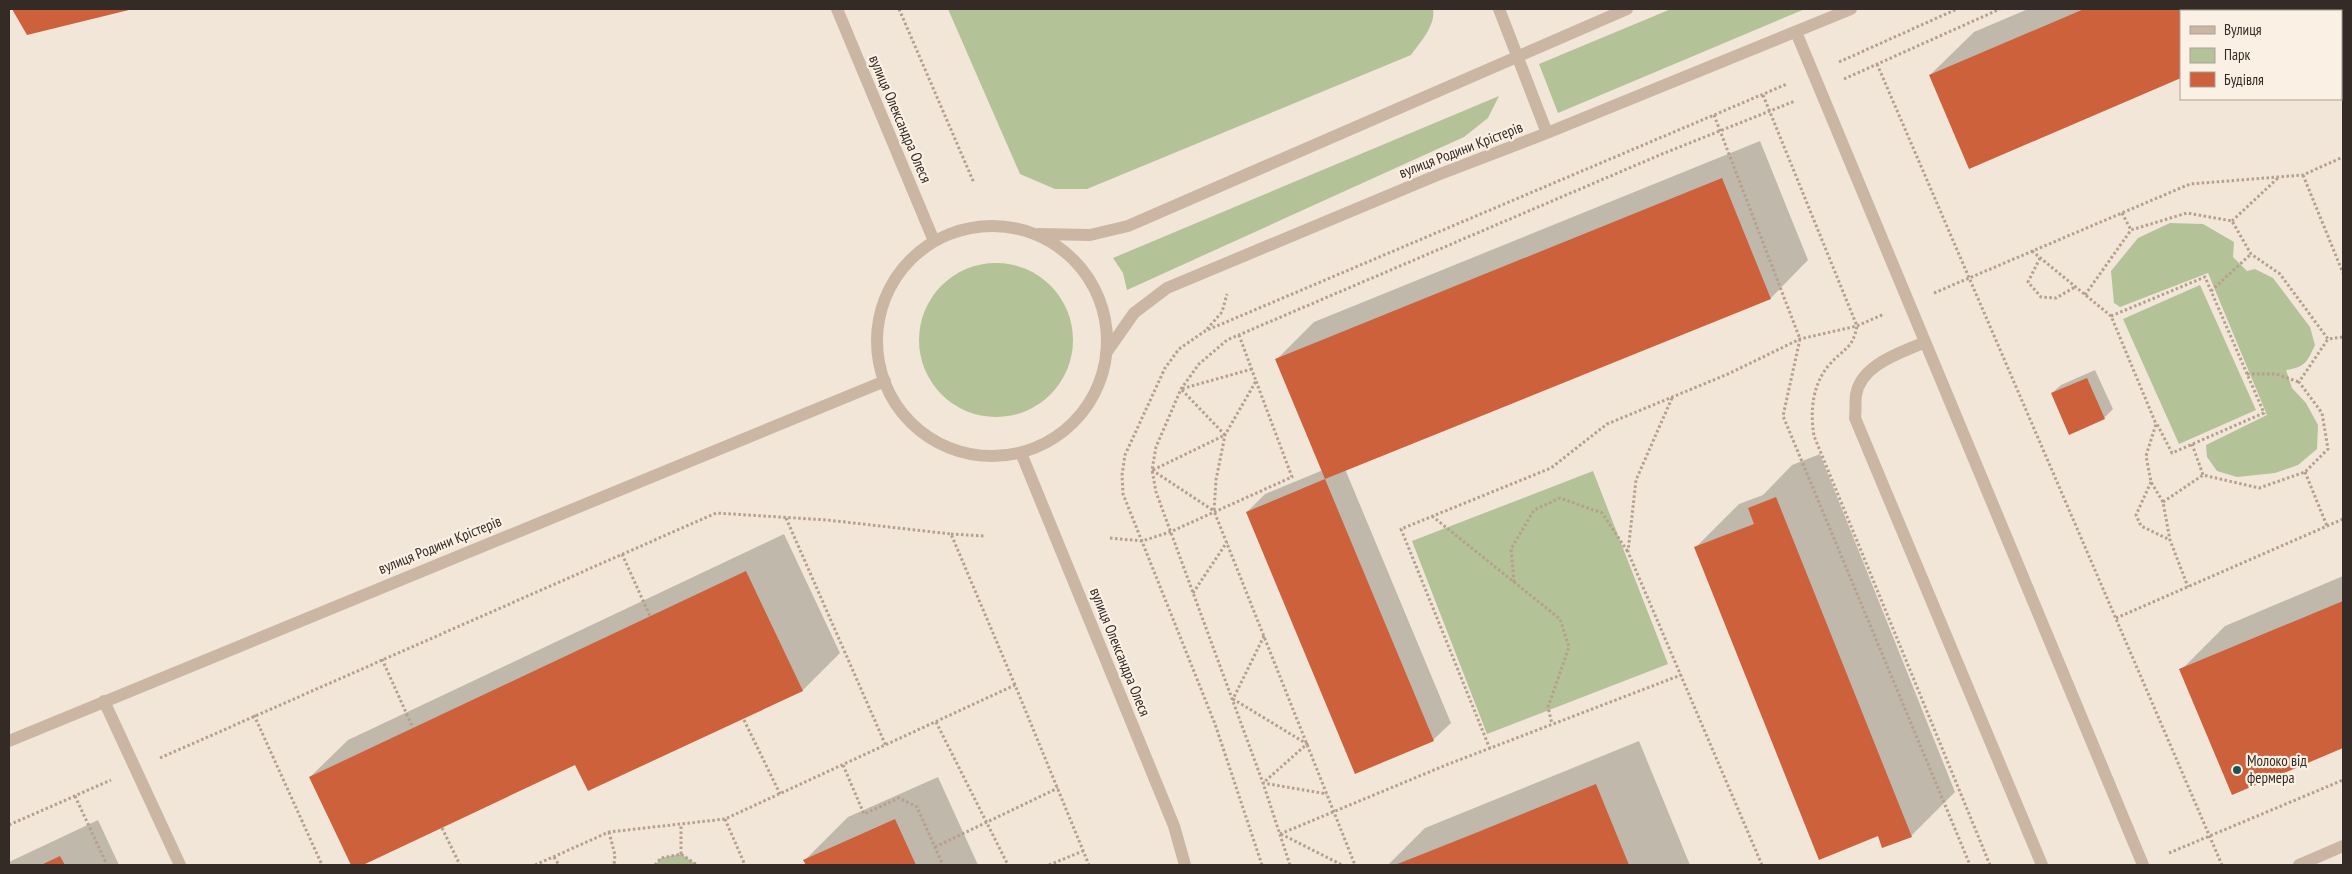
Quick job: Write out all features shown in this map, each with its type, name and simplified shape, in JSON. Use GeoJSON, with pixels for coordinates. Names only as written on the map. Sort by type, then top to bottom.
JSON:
{"type":"FeatureCollection","features":[{"type":"Feature","properties":{"kind":"street","name":"вулиця Олександра Олеся"},"geometry":{"type":"LineString","coordinates":[[837,9],[934,241]]}},
{"type":"Feature","properties":{"kind":"street"},"geometry":{"type":"LineString","coordinates":[[1499,9],[1547,134]]}},
{"type":"Feature","properties":{"kind":"street"},"geometry":{"type":"LineString","coordinates":[[1032,234],[1090,235],[1128,226],[1517,55],[1627,9]]}},
{"type":"Feature","properties":{"kind":"street","name":"вулиця Родини Крістерів"},"geometry":{"type":"LineString","coordinates":[[1106,353],[1134,313],[1167,288],[1435,176],[1547,134],[1851,9]]}},
{"type":"Feature","properties":{"kind":"street"},"geometry":{"type":"LineString","coordinates":[[1796,32],[2143,865]]}},
{"type":"Feature","properties":{"kind":"street"},"geometry":{"type":"LineString","coordinates":[[991,226],[1011,228],[1032,234],[1051,243],[1068,256],[1083,271],[1094,289],[1105,320],[1106,353],[1098,386],[1082,414],[1058,436],[1022,453],[982,457],[943,446],[910,423],[887,390],[879,366],[877,340],[880,314],[889,289],[904,267],[934,241],[960,230],[991,226]]}},
{"type":"Feature","properties":{"kind":"street"},"geometry":{"type":"LineString","coordinates":[[1925,342],[1886,360],[1866,374],[1856,394],[1855,418],[2042,865]]}},
{"type":"Feature","properties":{"kind":"street","name":"вулиця Родини Крістерів"},"geometry":{"type":"LineString","coordinates":[[9,741],[885,381]]}},
{"type":"Feature","properties":{"kind":"street","name":"вулиця Олександра Олеся"},"geometry":{"type":"LineString","coordinates":[[1022,453],[1174,826],[1185,865]]}},
{"type":"Feature","properties":{"kind":"street"},"geometry":{"type":"LineString","coordinates":[[104,701],[180,865]]}},
{"type":"Feature","properties":{"kind":"street"},"geometry":{"type":"LineString","coordinates":[[2299,865],[2343,846]]}},
{"type":"Feature","properties":{"kind":"path"},"geometry":{"type":"LineString","coordinates":[[900,9],[974,183]]}},
{"type":"Feature","properties":{"kind":"path"},"geometry":{"type":"LineString","coordinates":[[1262,865],[1215,724],[1123,494],[1122,475],[1125,455],[1165,368],[1179,349],[1205,331],[1813,73],[1957,9]]}},
{"type":"Feature","properties":{"kind":"path"},"geometry":{"type":"LineString","coordinates":[[1290,865],[1263,782],[1156,492],[1152,470],[1156,447],[1181,389],[1199,364],[1227,340],[1239,334],[1720,130],[1820,90],[2000,9]]}},
{"type":"Feature","properties":{"kind":"path"},"geometry":{"type":"LineString","coordinates":[[1877,64],[2222,865]]}},
{"type":"Feature","properties":{"kind":"path"},"geometry":{"type":"LineString","coordinates":[[1714,115],[1800,339],[1783,416],[1970,865]]}},
{"type":"Feature","properties":{"kind":"path"},"geometry":{"type":"LineString","coordinates":[[1490,748],[1401,529],[1551,468],[1607,424],[1728,374],[1800,339],[1858,326],[2190,184],[2303,175],[2343,157]]}},
{"type":"Feature","properties":{"kind":"path"},"geometry":{"type":"LineString","coordinates":[[2303,175],[2343,273]]}},
{"type":"Feature","properties":{"kind":"path"},"geometry":{"type":"LineString","coordinates":[[2232,221],[2279,177]]}},
{"type":"Feature","properties":{"kind":"path"},"geometry":{"type":"LineString","coordinates":[[2122,213],[2130,230]]}},
{"type":"Feature","properties":{"kind":"path"},"geometry":{"type":"LineString","coordinates":[[2085,295],[2130,230],[2187,213],[2232,221],[2251,254],[2280,274],[2328,339]]}},
{"type":"Feature","properties":{"kind":"path"},"geometry":{"type":"LineString","coordinates":[[2032,251],[2112,316],[2156,424],[2172,453],[2264,413],[2205,277],[2112,316]]}},
{"type":"Feature","properties":{"kind":"path"},"geometry":{"type":"LineString","coordinates":[[2211,291],[2251,254]]}},
{"type":"Feature","properties":{"kind":"path"},"geometry":{"type":"LineString","coordinates":[[2040,258],[2028,282],[2042,297],[2056,298],[2075,287]]}},
{"type":"Feature","properties":{"kind":"path"},"geometry":{"type":"LineString","coordinates":[[1205,331],[1222,312],[1227,295],[1221,265]]}},
{"type":"Feature","properties":{"kind":"path"},"geometry":{"type":"LineString","coordinates":[[1110,538],[1142,541],[1170,532],[1292,478],[1239,334]]}},
{"type":"Feature","properties":{"kind":"path"},"geometry":{"type":"LineString","coordinates":[[2299,382],[2328,339],[2343,337]]}},
{"type":"Feature","properties":{"kind":"path"},"geometry":{"type":"LineString","coordinates":[[1181,389],[1252,369]]}},
{"type":"Feature","properties":{"kind":"path"},"geometry":{"type":"LineString","coordinates":[[2163,502],[2203,475],[2259,488],[2305,472],[2328,449],[2322,413],[2299,382],[2276,374],[2247,374]]}},
{"type":"Feature","properties":{"kind":"path"},"geometry":{"type":"LineString","coordinates":[[1256,381],[1225,436],[1216,480],[1214,512],[1355,865]]}},
{"type":"Feature","properties":{"kind":"path"},"geometry":{"type":"LineString","coordinates":[[1181,389],[1225,436]]}},
{"type":"Feature","properties":{"kind":"path"},"geometry":{"type":"LineString","coordinates":[[1628,552],[1636,480],[1672,397]]}},
{"type":"Feature","properties":{"kind":"path"},"geometry":{"type":"LineString","coordinates":[[2156,424],[2146,456],[2151,482],[2163,502],[2170,540],[2188,587]]}},
{"type":"Feature","properties":{"kind":"path"},"geometry":{"type":"LineString","coordinates":[[1152,470],[1225,436]]}},
{"type":"Feature","properties":{"kind":"path"},"geometry":{"type":"LineString","coordinates":[[2192,444],[2203,475]]}},
{"type":"Feature","properties":{"kind":"path"},"geometry":{"type":"LineString","coordinates":[[1152,470],[1214,512]]}},
{"type":"Feature","properties":{"kind":"path"},"geometry":{"type":"LineString","coordinates":[[2305,472],[2327,526]]}},
{"type":"Feature","properties":{"kind":"path"},"geometry":{"type":"LineString","coordinates":[[2151,482],[2136,515],[2142,526],[2170,540]]}},
{"type":"Feature","properties":{"kind":"path"},"geometry":{"type":"LineString","coordinates":[[1514,582],[1511,549],[1534,510],[1560,498],[1602,512],[1628,552],[1762,865]]}},
{"type":"Feature","properties":{"kind":"path"},"geometry":{"type":"LineString","coordinates":[[9,825],[254,715],[716,514],[786,518],[984,536]]}},
{"type":"Feature","properties":{"kind":"path"},"geometry":{"type":"LineString","coordinates":[[1432,516],[1560,619],[1569,647],[1548,707],[1552,724]]}},
{"type":"Feature","properties":{"kind":"path"},"geometry":{"type":"LineString","coordinates":[[786,518],[886,746]]}},
{"type":"Feature","properties":{"kind":"path"},"geometry":{"type":"LineString","coordinates":[[2116,618],[2343,519]]}},
{"type":"Feature","properties":{"kind":"path"},"geometry":{"type":"LineString","coordinates":[[951,534],[1090,865]]}},
{"type":"Feature","properties":{"kind":"path"},"geometry":{"type":"LineString","coordinates":[[1193,593],[1227,542]]}},
{"type":"Feature","properties":{"kind":"path"},"geometry":{"type":"LineString","coordinates":[[622,554],[650,616]]}},
{"type":"Feature","properties":{"kind":"path"},"geometry":{"type":"LineString","coordinates":[[1233,699],[1264,636]]}},
{"type":"Feature","properties":{"kind":"path"},"geometry":{"type":"LineString","coordinates":[[382,659],[413,728]]}},
{"type":"Feature","properties":{"kind":"path"},"geometry":{"type":"LineString","coordinates":[[1280,834],[1490,748],[1681,675]]}},
{"type":"Feature","properties":{"kind":"path"},"geometry":{"type":"LineString","coordinates":[[535,865],[609,832],[725,819],[1015,685]]}},
{"type":"Feature","properties":{"kind":"path"},"geometry":{"type":"LineString","coordinates":[[1233,699],[1307,744]]}},
{"type":"Feature","properties":{"kind":"path"},"geometry":{"type":"LineString","coordinates":[[254,715],[322,865]]}},
{"type":"Feature","properties":{"kind":"path"},"geometry":{"type":"LineString","coordinates":[[744,720],[780,794]]}},
{"type":"Feature","properties":{"kind":"path"},"geometry":{"type":"LineString","coordinates":[[936,722],[1008,865]]}},
{"type":"Feature","properties":{"kind":"path"},"geometry":{"type":"LineString","coordinates":[[1263,782],[1307,744]]}},
{"type":"Feature","properties":{"kind":"path"},"geometry":{"type":"LineString","coordinates":[[844,765],[864,814],[899,798],[917,807],[943,865]]}},
{"type":"Feature","properties":{"kind":"path"},"geometry":{"type":"LineString","coordinates":[[2143,865],[2343,780]]}},
{"type":"Feature","properties":{"kind":"path"},"geometry":{"type":"LineString","coordinates":[[1263,782],[1327,794]]}},
{"type":"Feature","properties":{"kind":"path"},"geometry":{"type":"LineString","coordinates":[[935,847],[1058,788]]}},
{"type":"Feature","properties":{"kind":"path"},"geometry":{"type":"LineString","coordinates":[[75,796],[107,865]]}},
{"type":"Feature","properties":{"kind":"path"},"geometry":{"type":"LineString","coordinates":[[725,819],[745,865]]}},
{"type":"Feature","properties":{"kind":"path"},"geometry":{"type":"LineString","coordinates":[[681,824],[681,854]]}},
{"type":"Feature","properties":{"kind":"path"},"geometry":{"type":"LineString","coordinates":[[442,828],[460,865]]}},
{"type":"Feature","properties":{"kind":"path"},"geometry":{"type":"LineString","coordinates":[[609,832],[615,855],[614,865]]}},
{"type":"Feature","properties":{"kind":"path"},"geometry":{"type":"LineString","coordinates":[[1280,834],[1342,865]]}},
{"type":"Feature","properties":{"kind":"path"},"geometry":{"type":"LineString","coordinates":[[1049,865],[1083,850]]}},
{"type":"Feature","properties":{"kind":"path"},"geometry":{"type":"LineString","coordinates":[[655,865],[661,858],[681,854],[697,865]]}},
{"type":"Feature","properties":{"kind":"path"},"geometry":{"type":"LineString","coordinates":[[554,857],[559,865]]}},
{"type":"Feature","properties":{"kind":"green space"},"geometry":{"type":"Polygon","coordinates":[[[948,9],[1433,9],[1433,15],[1430,27],[1411,55],[1087,189],[1055,189],[1020,174],[948,9]]]}},
{"type":"Feature","properties":{"kind":"green space"},"geometry":{"type":"Polygon","coordinates":[[[1671,9],[1805,9],[1558,113],[1539,64],[1671,9]]]}},
{"type":"Feature","properties":{"kind":"green space"},"geometry":{"type":"Polygon","coordinates":[[[1499,96],[1488,118],[1464,137],[1127,290],[1123,273],[1113,258],[1499,96]]]}},
{"type":"Feature","properties":{"kind":"green space"},"geometry":{"type":"Polygon","coordinates":[[[2170,223],[2203,224],[2234,242],[2233,257],[2247,271],[2255,269],[2273,278],[2310,327],[2315,345],[2310,356],[2302,365],[2286,370],[2292,388],[2306,403],[2318,425],[2317,449],[2298,465],[2275,473],[2237,477],[2217,471],[2207,457],[2206,445],[2267,415],[2208,273],[2120,307],[2114,303],[2111,271],[2138,238],[2170,223]]]}},
{"type":"Feature","properties":{"kind":"green space"},"geometry":{"type":"Polygon","coordinates":[[[996,263],[1011,264],[1026,269],[1051,285],[1067,310],[1072,325],[1072,355],[1067,370],[1051,395],[1026,411],[1011,416],[996,417],[981,416],[966,411],[941,395],[925,370],[920,355],[919,340],[920,325],[925,310],[941,285],[966,269],[981,264],[996,263]]]}},
{"type":"Feature","properties":{"kind":"green space"},"geometry":{"type":"Polygon","coordinates":[[[2200,285],[2256,410],[2179,444],[2123,319],[2200,285]]]}},
{"type":"Feature","properties":{"kind":"green space"},"geometry":{"type":"Polygon","coordinates":[[[1593,471],[1668,664],[1487,734],[1412,541],[1593,471]]]}},
{"type":"Feature","properties":{"kind":"green space"},"geometry":{"type":"Polygon","coordinates":[[[681,854],[697,865],[655,865],[661,858],[681,854]]]}},
{"type":"Feature","properties":{"kind":"building"},"geometry":{"type":"Polygon","coordinates":[[[12,9],[133,9],[27,35],[12,9]]]}},
{"type":"Feature","properties":{"kind":"building"},"geometry":{"type":"Polygon","coordinates":[[[2084,9],[2343,9],[2342,44],[2342,10],[2180,10],[2180,78],[1969,169],[1929,75],[2084,9]]]}},
{"type":"Feature","properties":{"kind":"building"},"geometry":{"type":"Polygon","coordinates":[[[1722,178],[1771,299],[1325,479],[1275,359],[1722,178]]]}},
{"type":"Feature","properties":{"kind":"building"},"geometry":{"type":"Polygon","coordinates":[[[2087,378],[2105,419],[2069,435],[2051,393],[2087,378]]]}},
{"type":"Feature","properties":{"kind":"building"},"geometry":{"type":"Polygon","coordinates":[[[1325,479],[1434,741],[1355,774],[1246,512],[1325,479]]]}},
{"type":"Feature","properties":{"kind":"building"},"geometry":{"type":"Polygon","coordinates":[[[1776,497],[1912,837],[1882,848],[1878,836],[1819,860],[1694,547],[1754,524],[1748,508],[1776,497]]]}},
{"type":"Feature","properties":{"kind":"building"},"geometry":{"type":"Polygon","coordinates":[[[746,571],[803,691],[588,791],[575,765],[363,865],[351,865],[309,777],[746,571]]]}},
{"type":"Feature","properties":{"kind":"building"},"geometry":{"type":"Polygon","coordinates":[[[2343,601],[2343,748],[2232,795],[2179,669],[2343,601]]]}},
{"type":"Feature","properties":{"kind":"building"},"geometry":{"type":"Polygon","coordinates":[[[1596,784],[1629,865],[1395,865],[1473,834],[1596,784]]]}},
{"type":"Feature","properties":{"kind":"building"},"geometry":{"type":"Polygon","coordinates":[[[895,819],[916,865],[806,865],[803,860],[895,819]]]}},
{"type":"Feature","properties":{"kind":"building"},"geometry":{"type":"Polygon","coordinates":[[[60,856],[65,865],[41,865],[60,856]]]}},
{"type":"Feature","properties":{"kind":"place","name":"Молоко від фермера"},"geometry":{"type":"Point","coordinates":[2237,770]}}]}
